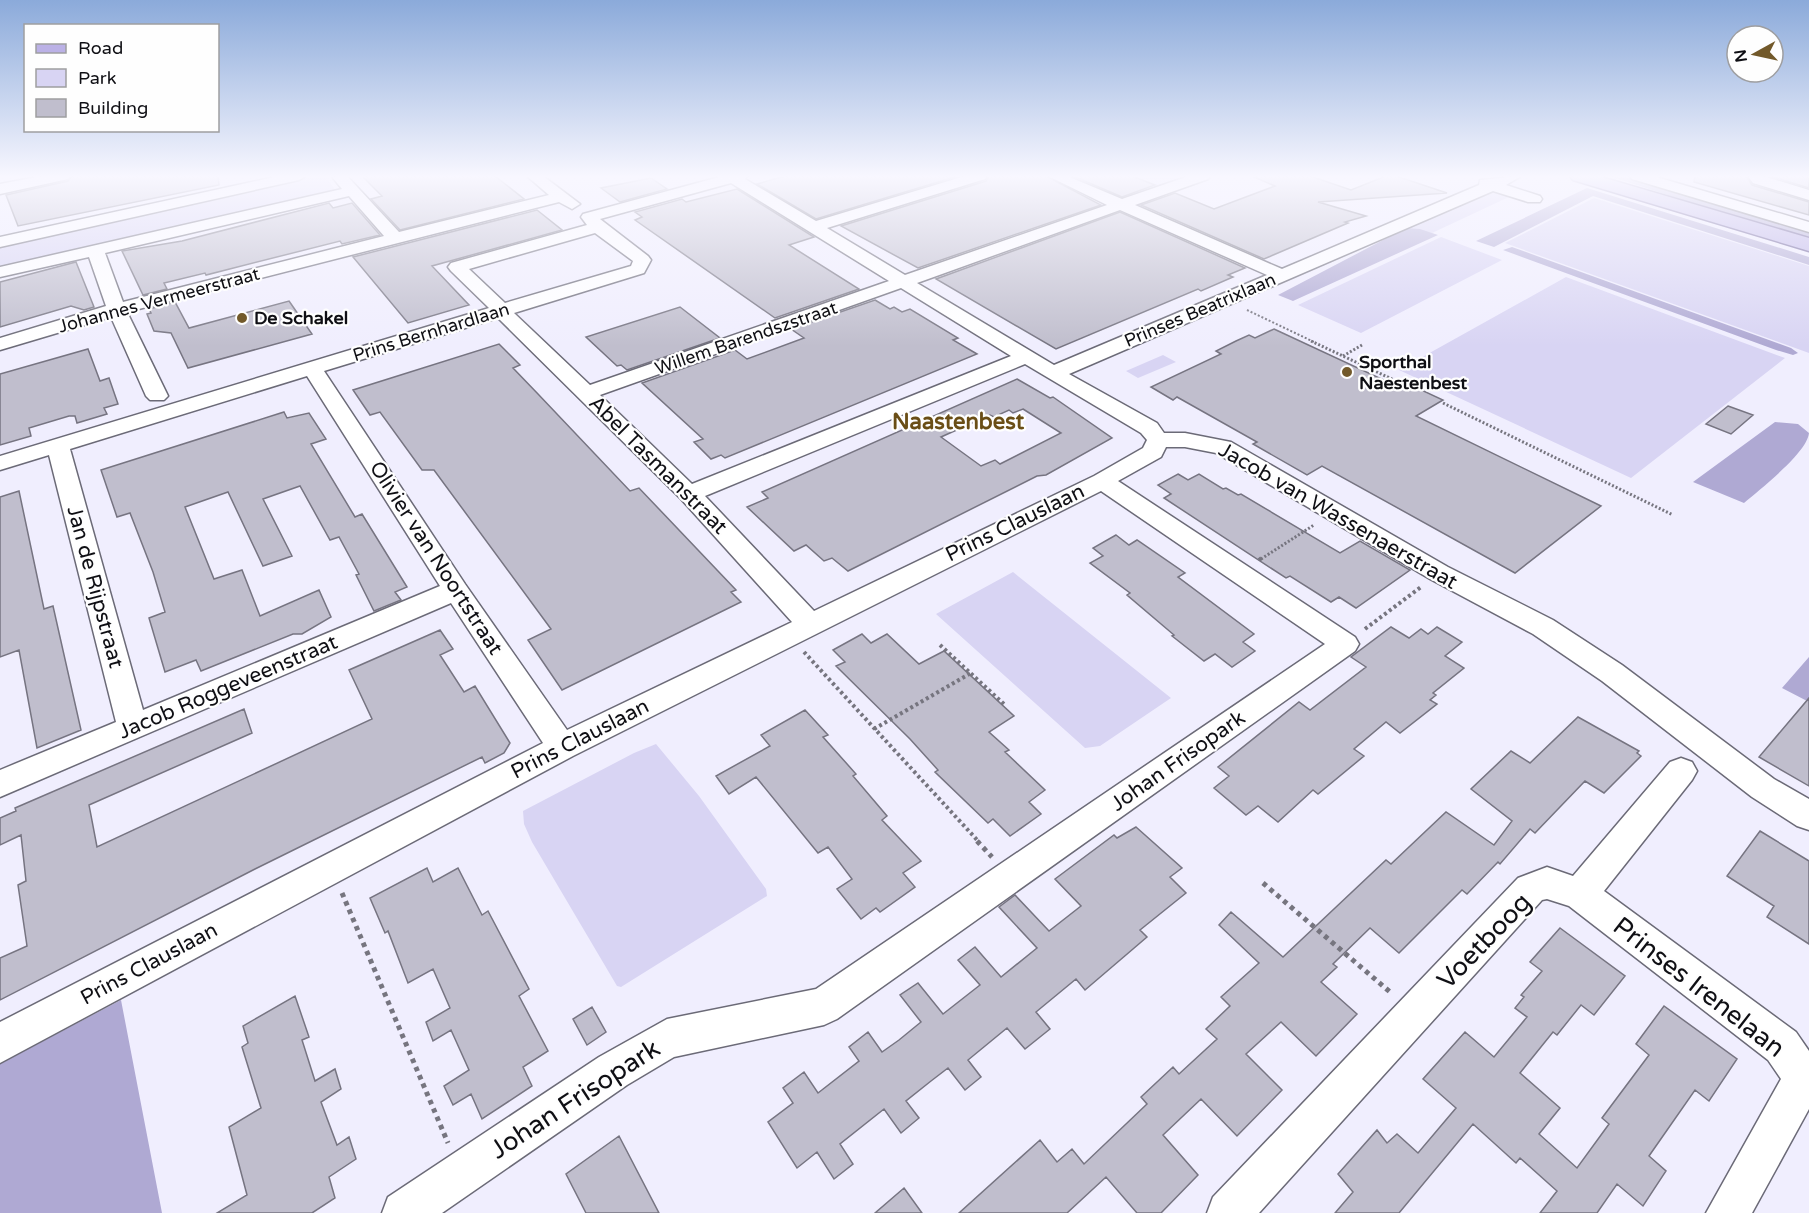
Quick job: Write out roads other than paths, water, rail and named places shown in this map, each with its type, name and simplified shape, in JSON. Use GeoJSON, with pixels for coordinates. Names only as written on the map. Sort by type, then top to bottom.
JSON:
{"type":"FeatureCollection","features":[{"type":"Feature","properties":{"kind":"main road"},"geometry":{"type":"LineString","coordinates":[[1769,233],[1809,245]]}},
{"type":"Feature","properties":{"kind":"street"},"geometry":{"type":"LineString","coordinates":[[0,242],[39,233]]}},
{"type":"Feature","properties":{"kind":"street"},"geometry":{"type":"LineString","coordinates":[[0,272],[171,233]]}},
{"type":"Feature","properties":{"kind":"street"},"geometry":{"type":"LineString","coordinates":[[390,233],[396,239]]}},
{"type":"Feature","properties":{"kind":"street","name":"Johannes Vermeerstraat"},"geometry":{"type":"LineString","coordinates":[[0,344],[117,310],[421,233]]}},
{"type":"Feature","properties":{"kind":"street"},"geometry":{"type":"LineString","coordinates":[[501,310],[457,267],[561,233]]}},
{"type":"Feature","properties":{"kind":"street","name":"Prins Bernhardlaan"},"geometry":{"type":"LineString","coordinates":[[0,463],[638,269],[642,260],[607,233]]}},
{"type":"Feature","properties":{"kind":"street"},"geometry":{"type":"LineString","coordinates":[[824,233],[1025,357],[1149,428],[1158,440]]}},
{"type":"Feature","properties":{"kind":"street","name":"Willem Barendszstraat"},"geometry":{"type":"LineString","coordinates":[[587,393],[1046,233]]}},
{"type":"Feature","properties":{"kind":"street"},"geometry":{"type":"LineString","coordinates":[[1184,233],[1281,275]]}},
{"type":"Feature","properties":{"kind":"street","name":"Prinses Beatrixlaan"},"geometry":{"type":"LineString","coordinates":[[1053,373],[1378,233]]}},
{"type":"Feature","properties":{"kind":"street"},"geometry":{"type":"LineString","coordinates":[[95,250],[117,310],[157,396]]}},
{"type":"Feature","properties":{"kind":"street","name":"Abel Tasmanstraat"},"geometry":{"type":"LineString","coordinates":[[501,310],[689,494],[799,630]]}},
{"type":"Feature","properties":{"kind":"street"},"geometry":{"type":"LineString","coordinates":[[689,494],[1025,357]]}},
{"type":"Feature","properties":{"kind":"street","name":"Olivier van Noortstraat"},"geometry":{"type":"LineString","coordinates":[[312,368],[456,590],[562,747]]}},
{"type":"Feature","properties":{"kind":"street","name":"Prins Clauslaan"},"geometry":{"type":"LineString","coordinates":[[0,1043],[562,747],[1102,481],[1153,452],[1158,440]]}},
{"type":"Feature","properties":{"kind":"street","name":"Jacob van Wassenaerstraat"},"geometry":{"type":"LineString","coordinates":[[1158,440],[1185,440],[1223,447],[1438,573],[1543,627],[1612,672],[1763,788],[1809,816]]}},
{"type":"Feature","properties":{"kind":"street","name":"Jan de Rijpstraat"},"geometry":{"type":"LineString","coordinates":[[57,445],[133,728]]}},
{"type":"Feature","properties":{"kind":"street","name":"Johan Frisopark"},"geometry":{"type":"LineString","coordinates":[[404,1213],[613,1071],[667,1039],[824,1006],[1345,644],[1102,481]]}},
{"type":"Feature","properties":{"kind":"street","name":"Jacob Roggeveenstraat"},"geometry":{"type":"LineString","coordinates":[[0,784],[456,590]]}},
{"type":"Feature","properties":{"kind":"street"},"geometry":{"type":"LineString","coordinates":[[1580,894],[1681,771]]}},
{"type":"Feature","properties":{"kind":"street","name":"Voetboog"},"geometry":{"type":"LineString","coordinates":[[1229,1213],[1530,889],[1547,883],[1580,894]]}},
{"type":"Feature","properties":{"kind":"street","name":"Prinses Irenelaan"},"geometry":{"type":"LineString","coordinates":[[1580,894],[1782,1046],[1804,1078],[1728,1213]]}},
{"type":"Feature","properties":{"kind":"place","name":"De Schakel"},"geometry":{"type":"Point","coordinates":[242,318]}},
{"type":"Feature","properties":{"kind":"place","name":"Sporthal Naestenbest"},"geometry":{"type":"Point","coordinates":[1347,372]}},
{"type":"Feature","properties":{"kind":"district","name":"Naastenbest"},"geometry":{"type":"Point","coordinates":[958,422]}}]}
